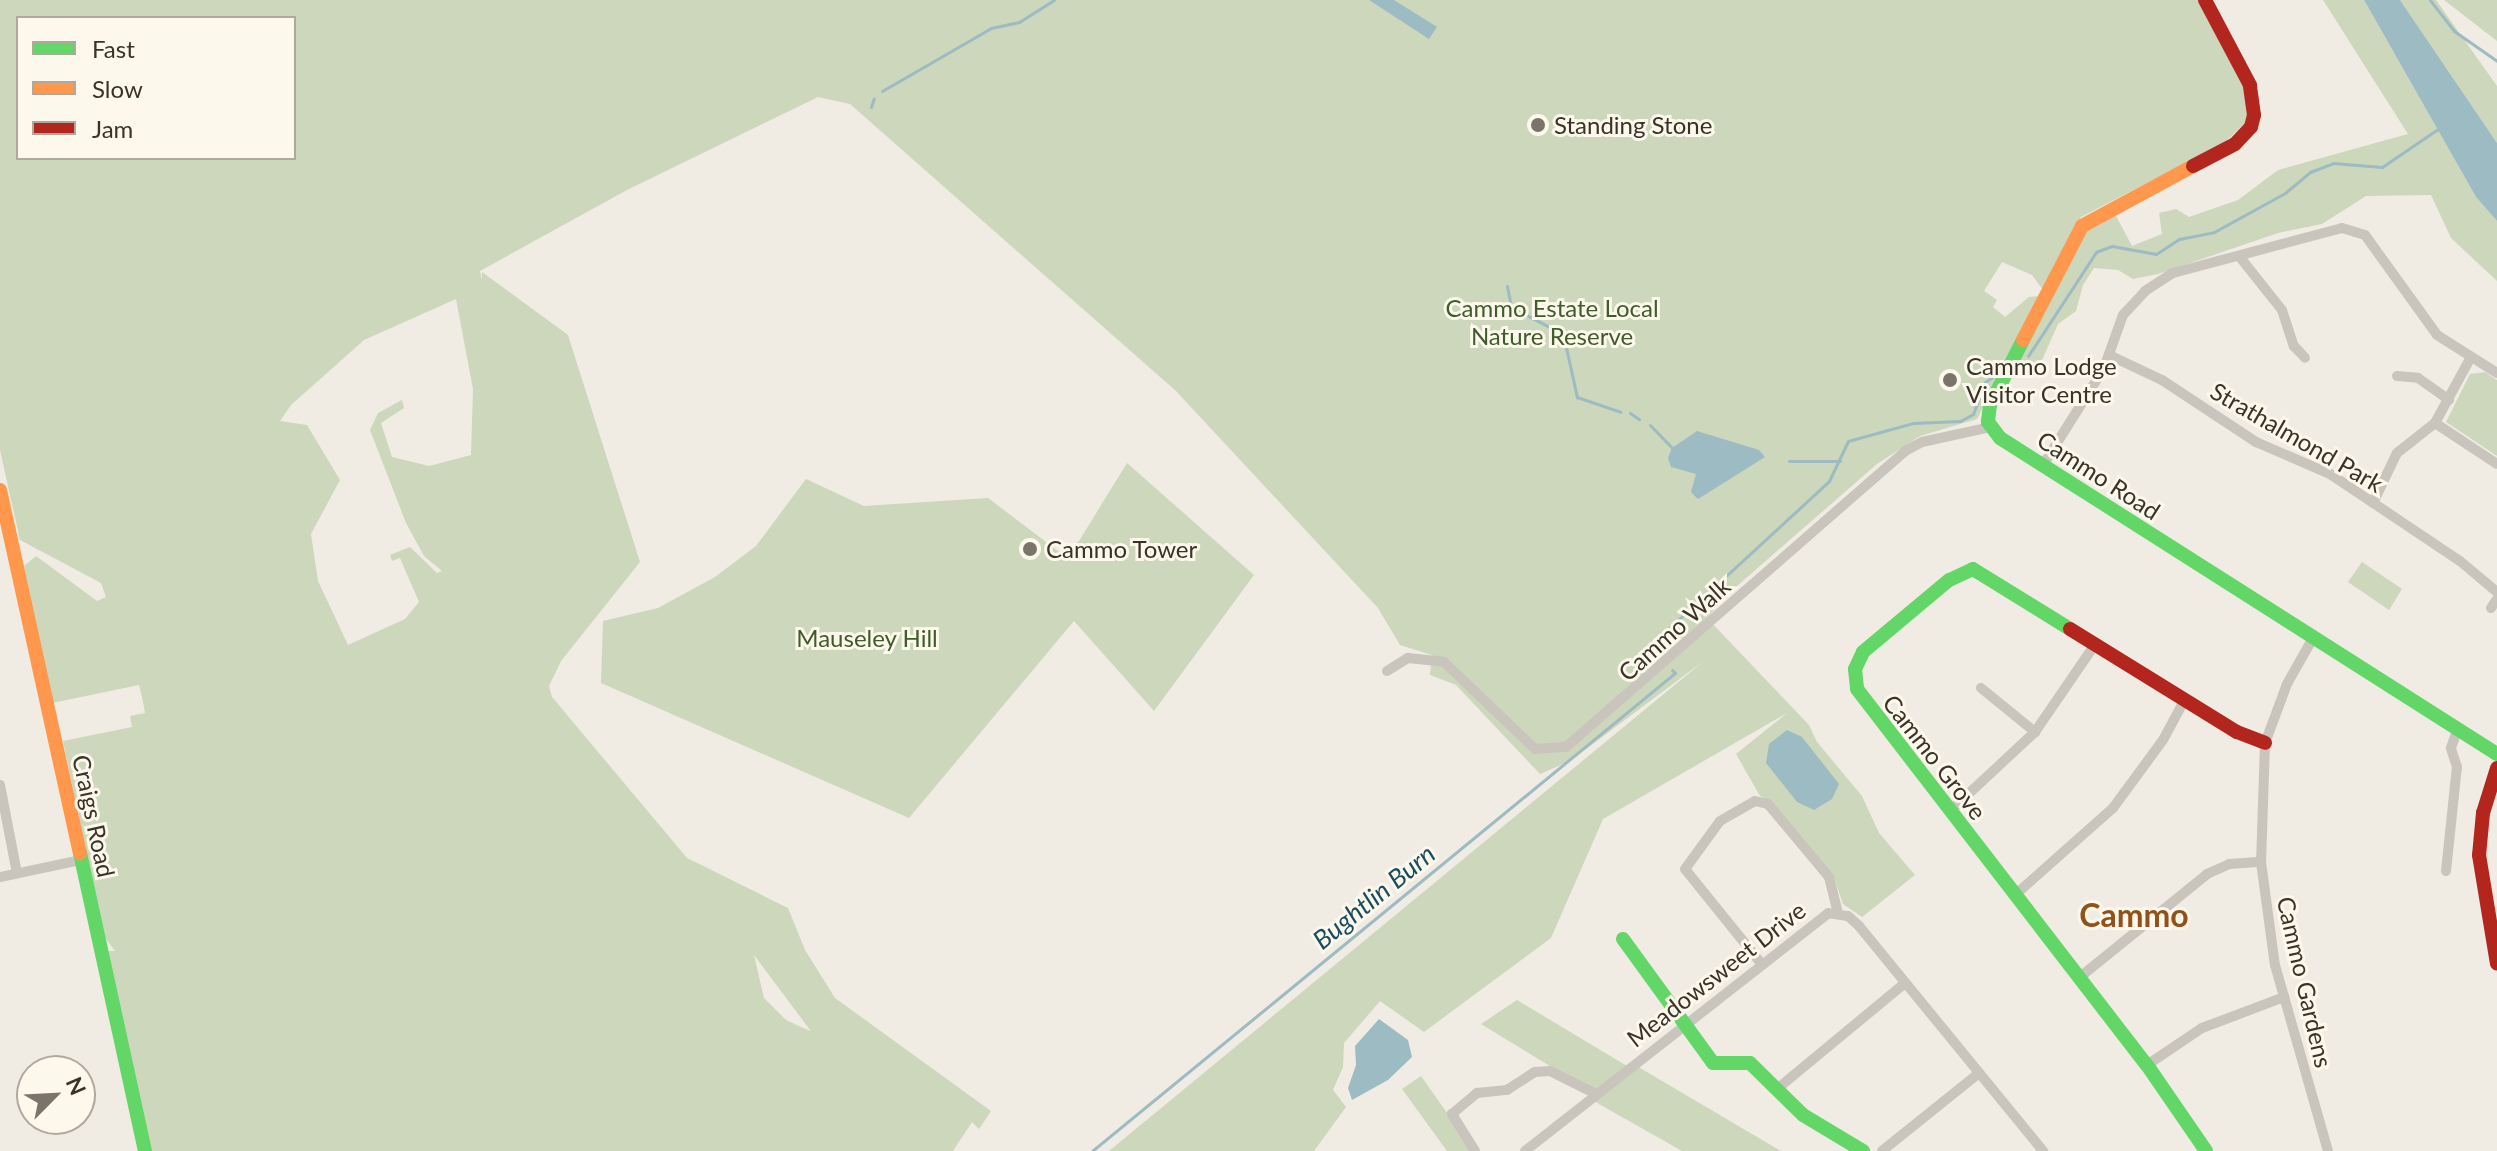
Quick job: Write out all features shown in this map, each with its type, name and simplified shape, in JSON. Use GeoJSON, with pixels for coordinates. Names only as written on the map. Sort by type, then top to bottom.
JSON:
{"type":"FeatureCollection","features":[{"type":"Feature","properties":{"kind":"street"},"geometry":{"type":"LineString","coordinates":[[1991,427],[1990,405],[2082,226],[2235,144],[2251,127],[2254,115],[2250,85],[2205,0]]}},
{"type":"Feature","properties":{"kind":"street"},"geometry":{"type":"LineString","coordinates":[[2043,465],[2109,355],[2123,315],[2145,291],[2173,273],[2330,230],[2354,229],[2374,246],[2437,335],[2497,373]]}},
{"type":"Feature","properties":{"kind":"street"},"geometry":{"type":"LineString","coordinates":[[2239,256],[2282,310],[2294,346],[2305,358]]}},
{"type":"Feature","properties":{"kind":"street","name":"Strathalmond Park"},"geometry":{"type":"LineString","coordinates":[[2109,355],[2162,380],[2256,442],[2330,474],[2497,592]]}},
{"type":"Feature","properties":{"kind":"street"},"geometry":{"type":"LineString","coordinates":[[2373,503],[2397,453],[2435,423],[2471,357]]}},
{"type":"Feature","properties":{"kind":"street"},"geometry":{"type":"LineString","coordinates":[[2397,376],[2418,378],[2449,400]]}},
{"type":"Feature","properties":{"kind":"street"},"geometry":{"type":"LineString","coordinates":[[2435,423],[2497,464]]}},
{"type":"Feature","properties":{"kind":"street","name":"Cammo Road"},"geometry":{"type":"LineString","coordinates":[[1991,427],[2043,465],[2497,754]]}},
{"type":"Feature","properties":{"kind":"street","name":"Cammo Walk"},"geometry":{"type":"LineString","coordinates":[[1387,671],[1408,658],[1444,662],[1535,749],[1566,747],[1905,451],[1922,442],[1991,427]]}},
{"type":"Feature","properties":{"kind":"street","name":"Craigs Road"},"geometry":{"type":"LineString","coordinates":[[0,490],[145,1151]]}},
{"type":"Feature","properties":{"kind":"street","name":"Cammo Grove"},"geometry":{"type":"LineString","coordinates":[[2206,1151],[2147,1065],[2080,977],[1861,698],[1855,669],[1863,652],[1959,573],[1973,569],[2185,699],[2265,743]]}},
{"type":"Feature","properties":{"kind":"street","name":"Cammo Gardens"},"geometry":{"type":"LineString","coordinates":[[2313,638],[2287,684],[2265,743],[2261,862],[2284,997],[2328,1151]]}},
{"type":"Feature","properties":{"kind":"street"},"geometry":{"type":"LineString","coordinates":[[1950,811],[2035,732],[2096,643]]}},
{"type":"Feature","properties":{"kind":"street"},"geometry":{"type":"LineString","coordinates":[[1981,687],[2035,732]]}},
{"type":"Feature","properties":{"kind":"street"},"geometry":{"type":"LineString","coordinates":[[2015,895],[2113,808],[2163,740],[2185,699]]}},
{"type":"Feature","properties":{"kind":"street"},"geometry":{"type":"LineString","coordinates":[[2446,871],[2457,767],[2451,748],[2457,731]]}},
{"type":"Feature","properties":{"kind":"street"},"geometry":{"type":"LineString","coordinates":[[2497,768],[2483,813],[2479,855],[2497,964]]}},
{"type":"Feature","properties":{"kind":"street"},"geometry":{"type":"LineString","coordinates":[[0,785],[4,827],[17,873]]}},
{"type":"Feature","properties":{"kind":"street"},"geometry":{"type":"LineString","coordinates":[[1760,962],[1685,869],[1720,821],[1755,801],[1768,804],[1829,877],[1838,913]]}},
{"type":"Feature","properties":{"kind":"street"},"geometry":{"type":"LineString","coordinates":[[0,877],[81,860]]}},
{"type":"Feature","properties":{"kind":"street"},"geometry":{"type":"LineString","coordinates":[[2080,977],[2207,874],[2229,864],[2261,862]]}},
{"type":"Feature","properties":{"kind":"street","name":"Meadowsweet Drive"},"geometry":{"type":"LineString","coordinates":[[1525,1151],[1814,919],[1838,913],[1859,926],[2043,1151]]}},
{"type":"Feature","properties":{"kind":"street"},"geometry":{"type":"LineString","coordinates":[[1623,939],[1713,1063],[1750,1063],[1803,1115],[1863,1151]]}},
{"type":"Feature","properties":{"kind":"street"},"geometry":{"type":"LineString","coordinates":[[1777,1089],[1905,983]]}},
{"type":"Feature","properties":{"kind":"street"},"geometry":{"type":"LineString","coordinates":[[2147,1065],[2202,1028],[2284,997]]}},
{"type":"Feature","properties":{"kind":"street"},"geometry":{"type":"LineString","coordinates":[[1475,1151],[1452,1114],[1477,1093],[1507,1090],[1535,1072],[1550,1071],[1596,1094]]}},
{"type":"Feature","properties":{"kind":"street"},"geometry":{"type":"LineString","coordinates":[[1882,1151],[1979,1073]]}},
{"type":"Feature","properties":{"kind":"green space","name":"Cammo Estate Local Nature Reserve"},"geometry":{"type":"Polygon","coordinates":[[[0,0],[2199,0],[2244,85],[2248,110],[2246,122],[2224,143],[2081,217],[2043,290],[2032,275],[2002,262],[1984,291],[1997,300],[1993,307],[2005,317],[2029,297],[2039,296],[1977,419],[1920,436],[1877,464],[1729,593],[1707,618],[1809,725],[1817,742],[1862,796],[1879,833],[1915,875],[1862,917],[1843,904],[1833,875],[1772,802],[1760,796],[1736,754],[1787,713],[1603,819],[1551,938],[1424,1032],[1380,1001],[1344,1043],[1343,1067],[1333,1090],[1346,1107],[1314,1151],[1109,1151],[1705,660],[1570,761],[1540,774],[1456,685],[1430,675],[1432,655],[1400,645],[1378,608],[1176,391],[850,104],[818,97],[627,190],[480,271],[482,280],[482,272],[568,335],[640,562],[561,661],[549,686],[552,697],[687,858],[788,908],[805,950],[835,998],[991,1111],[979,1129],[972,1122],[953,1151],[150,1151],[108,951],[115,951],[103,935],[63,741],[132,727],[130,716],[145,713],[142,697],[139,685],[52,703],[24,566],[36,556],[97,601],[106,597],[101,583],[20,540],[0,450],[0,0]],[[456,299],[364,340],[291,405],[280,421],[307,425],[340,480],[311,534],[318,581],[348,645],[405,619],[419,602],[400,558],[392,561],[390,555],[410,547],[437,573],[442,571],[424,556],[406,523],[370,430],[378,413],[402,400],[404,408],[381,423],[392,457],[429,466],[471,455],[473,389],[456,299]],[[754,955],[764,998],[786,1020],[810,1031],[754,955]]]}},
{"type":"Feature","properties":{"kind":"green space"},"geometry":{"type":"Polygon","coordinates":[[[2323,0],[2364,0],[2476,197],[2497,221],[2497,281],[2451,238],[2431,195],[2366,196],[2322,224],[2278,233],[2158,274],[2133,279],[2118,270],[2094,268],[2083,285],[2076,311],[2058,324],[2038,369],[2023,371],[2018,360],[2088,225],[2115,214],[2132,246],[2162,234],[2159,213],[2176,209],[2189,217],[2238,200],[2278,170],[2408,134],[2323,0]]]}},
{"type":"Feature","properties":{"kind":"green space"},"geometry":{"type":"Polygon","coordinates":[[[2400,0],[2436,0],[2497,86],[2497,143],[2400,0]]]}},
{"type":"Feature","properties":{"kind":"green space"},"geometry":{"type":"Polygon","coordinates":[[[2444,0],[2497,0],[2497,41],[2444,0]]]}},
{"type":"Feature","properties":{"kind":"green space"},"geometry":{"type":"Polygon","coordinates":[[[2485,372],[2497,380],[2497,456],[2446,422],[2470,374],[2485,372]]]}},
{"type":"Feature","properties":{"kind":"green space","name":"Mauseley Hill"},"geometry":{"type":"Polygon","coordinates":[[[1127,463],[1254,575],[1154,711],[1074,621],[909,818],[601,683],[603,621],[658,608],[715,577],[756,546],[806,479],[864,506],[988,498],[1062,554],[1079,541],[1127,463]]]}},
{"type":"Feature","properties":{"kind":"green space"},"geometry":{"type":"Polygon","coordinates":[[[2362,562],[2402,589],[2389,610],[2348,582],[2362,562]]]}},
{"type":"Feature","properties":{"kind":"green space"},"geometry":{"type":"Polygon","coordinates":[[[1517,1000],[1627,1066],[1596,1094],[1481,1024],[1517,1000]]]}},
{"type":"Feature","properties":{"kind":"green space"},"geometry":{"type":"Polygon","coordinates":[[[1635,1065],[1781,1151],[1682,1151],[1592,1100],[1635,1065]]]}},
{"type":"Feature","properties":{"kind":"green space"},"geometry":{"type":"Polygon","coordinates":[[[1421,1076],[1474,1151],[1447,1151],[1402,1089],[1421,1076]]]}},
{"type":"Feature","properties":{"kind":"water"},"geometry":{"type":"Polygon","coordinates":[[[1369,0],[1394,0],[1437,27],[1429,39],[1369,0]]]}},
{"type":"Feature","properties":{"kind":"water"},"geometry":{"type":"Polygon","coordinates":[[[2364,0],[2400,0],[2497,143],[2497,221],[2476,197],[2364,0]]]}},
{"type":"Feature","properties":{"kind":"water"},"geometry":{"type":"Polygon","coordinates":[[[1697,431],[1759,450],[1765,457],[1698,499],[1691,492],[1696,474],[1671,467],[1668,458],[1672,448],[1697,431]]]}},
{"type":"Feature","properties":{"kind":"water"},"geometry":{"type":"Polygon","coordinates":[[[1787,730],[1802,737],[1839,784],[1832,799],[1814,810],[1797,802],[1766,763],[1769,744],[1787,730]]]}},
{"type":"Feature","properties":{"kind":"water"},"geometry":{"type":"Polygon","coordinates":[[[1379,1019],[1408,1040],[1412,1057],[1388,1080],[1352,1100],[1348,1088],[1356,1065],[1355,1046],[1379,1019]]]}},
{"type":"Feature","properties":{"kind":"waterway"},"geometry":{"type":"LineString","coordinates":[[882,91],[991,28],[1019,22],[1054,0]]}},
{"type":"Feature","properties":{"kind":"waterway"},"geometry":{"type":"LineString","coordinates":[[2430,0],[2454,31],[2497,61]]}},
{"type":"Feature","properties":{"kind":"waterway"},"geometry":{"type":"LineString","coordinates":[[871,107],[874,98]]}},
{"type":"Feature","properties":{"kind":"waterway","name":"Bughtlin Burn"},"geometry":{"type":"LineString","coordinates":[[2028,356],[2096,252],[2112,246],[2156,254],[2179,239],[2214,232],[2285,193],[2310,172],[2333,163],[2382,167],[2438,129]]}},
{"type":"Feature","properties":{"kind":"waterway"},"geometry":{"type":"LineString","coordinates":[[1507,286],[1511,307],[1563,334],[1577,397],[1621,412]]}},
{"type":"Feature","properties":{"kind":"waterway","name":"Bughtlin Burn"},"geometry":{"type":"LineString","coordinates":[[1657,649],[1653,643],[1829,481],[1848,441],[1913,423],[1960,421],[1973,414],[1985,382],[1993,377]]}},
{"type":"Feature","properties":{"kind":"waterway"},"geometry":{"type":"LineString","coordinates":[[1630,413],[1639,419]]}},
{"type":"Feature","properties":{"kind":"waterway"},"geometry":{"type":"LineString","coordinates":[[1650,425],[1672,448]]}},
{"type":"Feature","properties":{"kind":"waterway"},"geometry":{"type":"LineString","coordinates":[[1789,461],[1840,461]]}},
{"type":"Feature","properties":{"kind":"waterway","name":"Bughtlin Burn"},"geometry":{"type":"LineString","coordinates":[[1092,1151],[1675,673],[1672,670]]}},
{"type":"Feature","properties":{"kind":"traffic: fast"},"geometry":{"type":"LineString","coordinates":[[2023,340],[1990,405],[1988,422],[2000,438],[2497,754]]}},
{"type":"Feature","properties":{"kind":"traffic: fast"},"geometry":{"type":"LineString","coordinates":[[2070,629],[1973,569],[1949,580],[1863,652],[1855,669],[1857,689],[2147,1065],[2206,1151]]}},
{"type":"Feature","properties":{"kind":"traffic: fast"},"geometry":{"type":"LineString","coordinates":[[80,853],[145,1151]]}},
{"type":"Feature","properties":{"kind":"traffic: fast"},"geometry":{"type":"LineString","coordinates":[[1623,939],[1713,1063],[1750,1063],[1803,1115],[1863,1151]]}},
{"type":"Feature","properties":{"kind":"traffic: slow"},"geometry":{"type":"LineString","coordinates":[[2023,340],[2082,226],[2193,166]]}},
{"type":"Feature","properties":{"kind":"traffic: slow"},"geometry":{"type":"LineString","coordinates":[[0,490],[80,853]]}},
{"type":"Feature","properties":{"kind":"traffic: jam"},"geometry":{"type":"LineString","coordinates":[[2193,166],[2235,144],[2251,127],[2254,115],[2250,85],[2205,0]]}},
{"type":"Feature","properties":{"kind":"traffic: jam"},"geometry":{"type":"LineString","coordinates":[[2070,629],[2237,732],[2265,743]]}},
{"type":"Feature","properties":{"kind":"traffic: jam"},"geometry":{"type":"LineString","coordinates":[[2497,768],[2483,813],[2479,855],[2497,964]]}},
{"type":"Feature","properties":{"kind":"place","name":"Standing Stone"},"geometry":{"type":"Point","coordinates":[1538,125]}},
{"type":"Feature","properties":{"kind":"place","name":"Cammo Lodge Visitor Centre"},"geometry":{"type":"Point","coordinates":[1950,380]}},
{"type":"Feature","properties":{"kind":"place","name":"Cammo Tower"},"geometry":{"type":"Point","coordinates":[1030,549]}},
{"type":"Feature","properties":{"kind":"district","name":"Cammo"},"geometry":{"type":"Point","coordinates":[2134,915]}}]}
